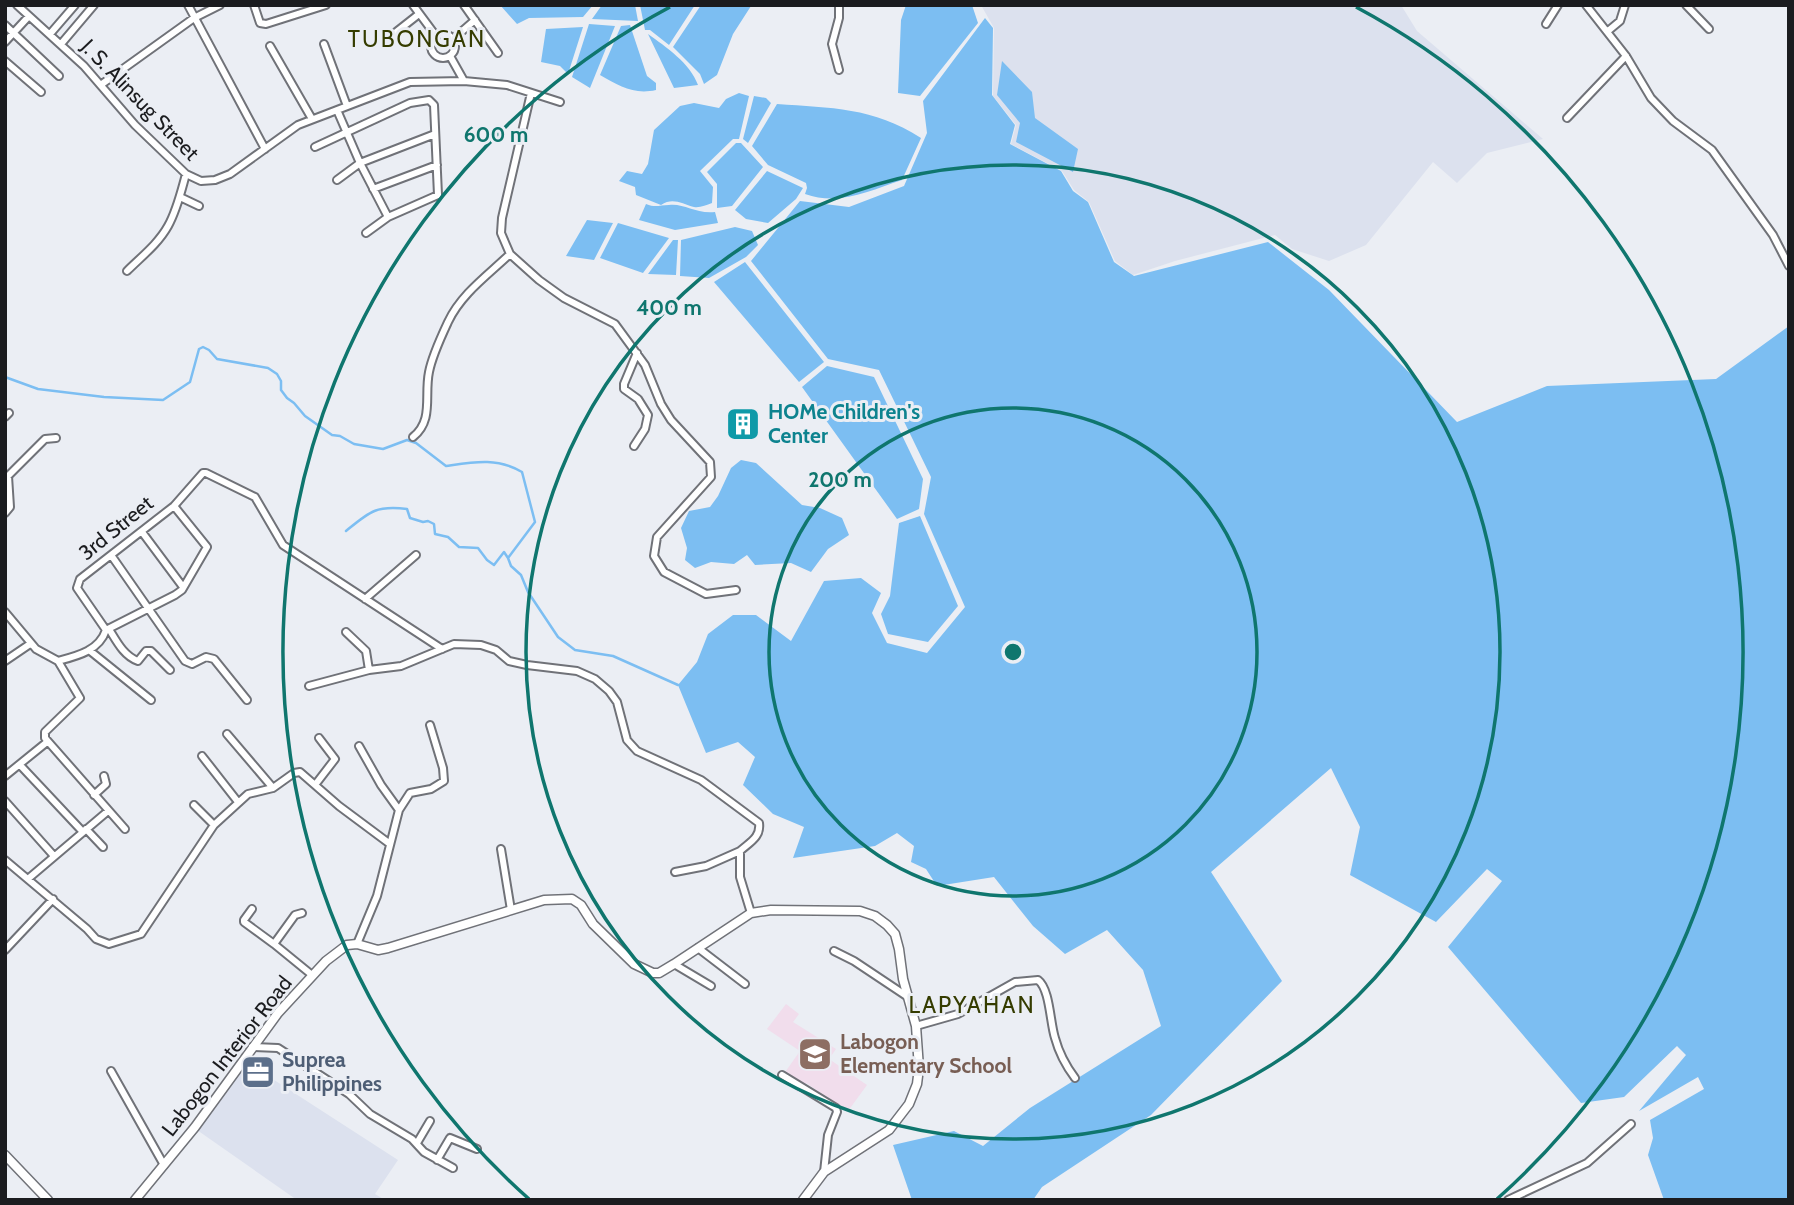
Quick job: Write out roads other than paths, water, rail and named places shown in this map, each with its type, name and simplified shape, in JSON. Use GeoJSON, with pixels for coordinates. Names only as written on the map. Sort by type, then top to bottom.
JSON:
{"type":"FeatureCollection","features":[{"type":"Feature","properties":{"kind":"street","name":"J. S. Alinsug Street"},"geometry":{"type":"LineString","coordinates":[[18,5],[102,84],[135,125],[186,174],[201,181],[223,178],[282,135],[312,119],[410,82],[464,81],[507,85],[560,102]]}},
{"type":"Feature","properties":{"kind":"street"},"geometry":{"type":"LineString","coordinates":[[61,44],[94,5]]}},
{"type":"Feature","properties":{"kind":"street"},"geometry":{"type":"LineString","coordinates":[[188,5],[265,149]]}},
{"type":"Feature","properties":{"kind":"street"},"geometry":{"type":"LineString","coordinates":[[102,84],[194,18],[220,5]]}},
{"type":"Feature","properties":{"kind":"street"},"geometry":{"type":"LineString","coordinates":[[254,5],[261,24],[326,5]]}},
{"type":"Feature","properties":{"kind":"street"},"geometry":{"type":"LineString","coordinates":[[413,5],[436,36]]}},
{"type":"Feature","properties":{"kind":"street"},"geometry":{"type":"LineString","coordinates":[[464,5],[498,53]]}},
{"type":"Feature","properties":{"kind":"street"},"geometry":{"type":"LineString","coordinates":[[839,5],[839,18],[832,44],[839,70]]}},
{"type":"Feature","properties":{"kind":"street"},"geometry":{"type":"LineString","coordinates":[[1546,24],[1558,5]]}},
{"type":"Feature","properties":{"kind":"street"},"geometry":{"type":"LineString","coordinates":[[1586,5],[1626,56],[1651,98],[1673,121],[1712,150],[1773,235],[1789,266]]}},
{"type":"Feature","properties":{"kind":"street"},"geometry":{"type":"LineString","coordinates":[[1608,32],[1620,21],[1625,5]]}},
{"type":"Feature","properties":{"kind":"street"},"geometry":{"type":"LineString","coordinates":[[1686,5],[1709,29]]}},
{"type":"Feature","properties":{"kind":"street"},"geometry":{"type":"LineString","coordinates":[[50,34],[78,6]]}},
{"type":"Feature","properties":{"kind":"street"},"geometry":{"type":"LineString","coordinates":[[391,36],[419,14]]}},
{"type":"Feature","properties":{"kind":"street"},"geometry":{"type":"LineString","coordinates":[[5,42],[29,16]]}},
{"type":"Feature","properties":{"kind":"street"},"geometry":{"type":"LineString","coordinates":[[453,39],[475,20]]}},
{"type":"Feature","properties":{"kind":"street"},"geometry":{"type":"LineString","coordinates":[[5,25],[59,76]]}},
{"type":"Feature","properties":{"kind":"street"},"geometry":{"type":"LineString","coordinates":[[442,34],[453,39],[455,45],[450,56],[437,57],[432,53],[430,47],[436,36],[442,34]]}},
{"type":"Feature","properties":{"kind":"street"},"geometry":{"type":"LineString","coordinates":[[324,44],[347,106]]}},
{"type":"Feature","properties":{"kind":"street"},"geometry":{"type":"LineString","coordinates":[[271,46],[312,119]]}},
{"type":"Feature","properties":{"kind":"street"},"geometry":{"type":"LineString","coordinates":[[450,56],[464,81]]}},
{"type":"Feature","properties":{"kind":"street"},"geometry":{"type":"LineString","coordinates":[[1567,118],[1626,56]]}},
{"type":"Feature","properties":{"kind":"street"},"geometry":{"type":"LineString","coordinates":[[5,61],[41,92]]}},
{"type":"Feature","properties":{"kind":"street"},"geometry":{"type":"LineString","coordinates":[[531,93],[502,218],[502,233],[510,254],[564,298],[615,324],[637,353],[671,420],[707,457],[712,469],[711,477],[657,537],[654,547],[656,563],[664,572],[706,594],[736,590]]}},
{"type":"Feature","properties":{"kind":"street"},"geometry":{"type":"LineString","coordinates":[[315,147],[410,103],[429,100],[434,105],[438,195],[388,217],[366,233]]}},
{"type":"Feature","properties":{"kind":"street"},"geometry":{"type":"LineString","coordinates":[[337,110],[388,217]]}},
{"type":"Feature","properties":{"kind":"street"},"geometry":{"type":"LineString","coordinates":[[337,180],[360,163],[435,134]]}},
{"type":"Feature","properties":{"kind":"street"},"geometry":{"type":"LineString","coordinates":[[373,189],[437,165]]}},
{"type":"Feature","properties":{"kind":"street"},"geometry":{"type":"LineString","coordinates":[[127,271],[161,237],[176,208],[186,174]]}},
{"type":"Feature","properties":{"kind":"street"},"geometry":{"type":"LineString","coordinates":[[180,197],[199,206]]}},
{"type":"Feature","properties":{"kind":"street"},"geometry":{"type":"LineString","coordinates":[[413,437],[424,426],[427,418],[429,369],[457,305],[510,254]]}},
{"type":"Feature","properties":{"kind":"street"},"geometry":{"type":"LineString","coordinates":[[634,446],[645,429],[648,415],[638,399],[624,389],[637,353]]}},
{"type":"Feature","properties":{"kind":"street"},"geometry":{"type":"LineString","coordinates":[[5,513],[10,507],[8,475],[45,439],[56,438]]}},
{"type":"Feature","properties":{"kind":"street","name":"3rd Street"},"geometry":{"type":"LineString","coordinates":[[107,630],[77,587],[80,579],[174,506],[203,473],[209,473],[255,497],[274,533],[284,545],[365,599]]}},
{"type":"Feature","properties":{"kind":"street"},"geometry":{"type":"LineString","coordinates":[[58,661],[89,650],[102,640],[107,630],[175,595],[183,587],[207,548],[174,506]]}},
{"type":"Feature","properties":{"kind":"street"},"geometry":{"type":"LineString","coordinates":[[142,532],[183,587]]}},
{"type":"Feature","properties":{"kind":"street"},"geometry":{"type":"LineString","coordinates":[[111,555],[185,661],[192,664],[206,657],[214,659],[247,700]]}},
{"type":"Feature","properties":{"kind":"street"},"geometry":{"type":"LineString","coordinates":[[416,555],[365,599],[442,649]]}},
{"type":"Feature","properties":{"kind":"street"},"geometry":{"type":"LineString","coordinates":[[5,612],[30,644],[58,661],[80,701],[46,732],[47,742],[125,829]]}},
{"type":"Feature","properties":{"kind":"street"},"geometry":{"type":"LineString","coordinates":[[107,630],[131,658],[138,661],[149,650],[170,670]]}},
{"type":"Feature","properties":{"kind":"street"},"geometry":{"type":"LineString","coordinates":[[345,632],[366,650],[369,670]]}},
{"type":"Feature","properties":{"kind":"street"},"geometry":{"type":"LineString","coordinates":[[5,661],[30,644]]}},
{"type":"Feature","properties":{"kind":"street"},"geometry":{"type":"LineString","coordinates":[[310,686],[369,670],[401,666],[454,644],[481,645],[496,650],[509,661],[577,671],[595,679],[617,702],[627,740],[637,751],[701,780],[759,823],[760,831],[756,837],[740,851],[706,866],[675,872]]}},
{"type":"Feature","properties":{"kind":"street"},"geometry":{"type":"LineString","coordinates":[[89,650],[151,700]]}},
{"type":"Feature","properties":{"kind":"street"},"geometry":{"type":"LineString","coordinates":[[430,725],[443,768],[444,781],[431,789],[410,793],[399,810],[377,895],[357,944],[377,950],[388,948],[544,900],[572,899],[581,905],[593,924],[634,964],[659,973],[751,913],[771,910],[860,911],[875,916],[895,934],[916,1027],[918,1084],[909,1104],[889,1130],[824,1172],[803,1200]]}},
{"type":"Feature","properties":{"kind":"street"},"geometry":{"type":"LineString","coordinates":[[227,734],[273,788]]}},
{"type":"Feature","properties":{"kind":"street"},"geometry":{"type":"LineString","coordinates":[[316,785],[335,759],[319,738]]}},
{"type":"Feature","properties":{"kind":"street"},"geometry":{"type":"LineString","coordinates":[[5,776],[47,742]]}},
{"type":"Feature","properties":{"kind":"street"},"geometry":{"type":"LineString","coordinates":[[359,746],[380,785],[399,810]]}},
{"type":"Feature","properties":{"kind":"street"},"geometry":{"type":"LineString","coordinates":[[202,756],[238,802]]}},
{"type":"Feature","properties":{"kind":"street"},"geometry":{"type":"LineString","coordinates":[[20,765],[103,848]]}},
{"type":"Feature","properties":{"kind":"street"},"geometry":{"type":"LineString","coordinates":[[5,860],[101,942],[109,944],[141,934],[214,825],[238,802],[248,794],[273,788],[298,772],[390,844]]}},
{"type":"Feature","properties":{"kind":"street"},"geometry":{"type":"LineString","coordinates":[[94,795],[106,784],[104,776]]}},
{"type":"Feature","properties":{"kind":"street"},"geometry":{"type":"LineString","coordinates":[[5,801],[54,856]]}},
{"type":"Feature","properties":{"kind":"street"},"geometry":{"type":"LineString","coordinates":[[194,805],[214,825]]}},
{"type":"Feature","properties":{"kind":"street"},"geometry":{"type":"LineString","coordinates":[[29,878],[108,810]]}},
{"type":"Feature","properties":{"kind":"street"},"geometry":{"type":"LineString","coordinates":[[501,849],[511,910]]}},
{"type":"Feature","properties":{"kind":"street"},"geometry":{"type":"LineString","coordinates":[[740,851],[740,877],[751,913]]}},
{"type":"Feature","properties":{"kind":"street"},"geometry":{"type":"LineString","coordinates":[[5,950],[53,899]]}},
{"type":"Feature","properties":{"kind":"street"},"geometry":{"type":"LineString","coordinates":[[251,909],[244,922],[312,975]]}},
{"type":"Feature","properties":{"kind":"street"},"geometry":{"type":"LineString","coordinates":[[274,944],[295,915],[302,914]]}},
{"type":"Feature","properties":{"kind":"street","name":"Labogon Interior Road"},"geometry":{"type":"LineString","coordinates":[[135,1200],[195,1127],[278,1013],[312,975],[347,945],[357,944]]}},
{"type":"Feature","properties":{"kind":"street"},"geometry":{"type":"LineString","coordinates":[[698,948],[745,984]]}},
{"type":"Feature","properties":{"kind":"street"},"geometry":{"type":"LineString","coordinates":[[834,950],[908,997]]}},
{"type":"Feature","properties":{"kind":"street"},"geometry":{"type":"LineString","coordinates":[[674,964],[711,986]]}},
{"type":"Feature","properties":{"kind":"street"},"geometry":{"type":"LineString","coordinates":[[916,1027],[958,1014],[1015,982],[1038,980],[1042,983],[1055,1038],[1064,1062],[1075,1078]]}},
{"type":"Feature","properties":{"kind":"street"},"geometry":{"type":"LineString","coordinates":[[252,1047],[278,1048],[349,1094],[370,1114],[417,1143],[424,1152],[453,1168]]}},
{"type":"Feature","properties":{"kind":"street"},"geometry":{"type":"LineString","coordinates":[[111,1071],[164,1165]]}},
{"type":"Feature","properties":{"kind":"street"},"geometry":{"type":"LineString","coordinates":[[782,1075],[836,1108],[828,1135],[824,1172]]}},
{"type":"Feature","properties":{"kind":"street"},"geometry":{"type":"LineString","coordinates":[[417,1143],[430,1121]]}},
{"type":"Feature","properties":{"kind":"street"},"geometry":{"type":"LineString","coordinates":[[1508,1200],[1587,1163],[1631,1124]]}},
{"type":"Feature","properties":{"kind":"street"},"geometry":{"type":"LineString","coordinates":[[437,1160],[450,1138],[477,1149]]}},
{"type":"Feature","properties":{"kind":"street"},"geometry":{"type":"LineString","coordinates":[[5,1155],[48,1200]]}},
{"type":"Feature","properties":{"kind":"water"},"geometry":{"type":"Polygon","coordinates":[[[500,5],[593,5],[583,17],[529,18],[517,24],[500,5]]]}},
{"type":"Feature","properties":{"kind":"water"},"geometry":{"type":"Polygon","coordinates":[[[602,5],[635,5],[638,21],[592,19],[602,5]]]}},
{"type":"Feature","properties":{"kind":"water"},"geometry":{"type":"Polygon","coordinates":[[[640,5],[695,5],[669,45],[650,30],[645,30],[640,5]]]}},
{"type":"Feature","properties":{"kind":"water"},"geometry":{"type":"Polygon","coordinates":[[[701,5],[751,6],[733,34],[717,75],[704,84],[700,74],[673,47],[701,5]]]}},
{"type":"Feature","properties":{"kind":"water"},"geometry":{"type":"Polygon","coordinates":[[[906,5],[972,5],[978,23],[920,96],[898,93],[901,20],[906,5]]]}},
{"type":"Feature","properties":{"kind":"water"},"geometry":{"type":"Polygon","coordinates":[[[985,18],[993,28],[992,95],[1015,125],[1010,144],[1061,171],[1073,191],[1088,202],[1114,262],[1134,276],[1268,242],[1329,290],[1457,422],[1547,386],[1716,379],[1789,326],[1789,1200],[1664,1200],[1648,1155],[1653,1138],[1650,1120],[1704,1089],[1698,1077],[1639,1111],[1686,1055],[1677,1046],[1624,1097],[1581,1103],[1448,947],[1502,881],[1487,869],[1436,922],[1350,875],[1360,827],[1331,768],[1211,872],[1282,981],[1151,1115],[1042,1187],[1033,1200],[912,1200],[893,1145],[954,1131],[983,1146],[1030,1108],[1161,1026],[1143,970],[1107,930],[1065,954],[1033,926],[994,877],[937,886],[926,869],[911,862],[914,846],[897,833],[875,846],[793,858],[804,827],[773,814],[743,785],[755,757],[738,742],[706,753],[678,685],[697,662],[708,634],[733,615],[756,615],[791,641],[824,581],[861,578],[881,593],[872,613],[887,643],[927,653],[965,607],[924,514],[931,477],[879,370],[828,359],[751,261],[800,201],[849,207],[904,186],[927,133],[923,101],[985,18]]]}},
{"type":"Feature","properties":{"kind":"water"},"geometry":{"type":"Polygon","coordinates":[[[589,24],[615,26],[590,88],[572,77],[589,24]]]}},
{"type":"Feature","properties":{"kind":"water"},"geometry":{"type":"Polygon","coordinates":[[[630,25],[647,76],[656,83],[656,90],[634,90],[600,75],[621,26],[630,25]]]}},
{"type":"Feature","properties":{"kind":"water"},"geometry":{"type":"Polygon","coordinates":[[[583,27],[568,74],[560,66],[541,62],[546,29],[583,27]]]}},
{"type":"Feature","properties":{"kind":"water"},"geometry":{"type":"Polygon","coordinates":[[[648,34],[683,63],[698,85],[674,88],[648,34]]]}},
{"type":"Feature","properties":{"kind":"water"},"geometry":{"type":"Polygon","coordinates":[[[1002,61],[1032,92],[1035,118],[1078,149],[1073,172],[1016,142],[1020,123],[997,95],[1002,61]]]}},
{"type":"Feature","properties":{"kind":"water"},"geometry":{"type":"Polygon","coordinates":[[[739,93],[749,96],[739,139],[733,139],[700,171],[713,187],[712,203],[696,207],[674,201],[661,205],[636,195],[635,187],[619,181],[627,171],[642,174],[648,164],[654,130],[680,106],[694,103],[719,108],[726,99],[739,93]]]}},
{"type":"Feature","properties":{"kind":"water"},"geometry":{"type":"Polygon","coordinates":[[[754,96],[766,98],[771,103],[748,143],[743,139],[754,96]]]}},
{"type":"Feature","properties":{"kind":"water"},"geometry":{"type":"Polygon","coordinates":[[[777,104],[834,108],[869,115],[886,120],[921,138],[902,180],[842,198],[805,194],[806,183],[768,165],[752,146],[777,104]]]}},
{"type":"Feature","properties":{"kind":"water"},"geometry":{"type":"Polygon","coordinates":[[[736,143],[741,143],[763,167],[732,206],[717,208],[717,184],[707,172],[736,143]]]}},
{"type":"Feature","properties":{"kind":"water"},"geometry":{"type":"Polygon","coordinates":[[[767,171],[803,188],[796,199],[768,223],[746,219],[735,210],[767,171]]]}},
{"type":"Feature","properties":{"kind":"water"},"geometry":{"type":"Polygon","coordinates":[[[646,204],[674,205],[715,212],[718,223],[675,230],[639,220],[646,204]]]}},
{"type":"Feature","properties":{"kind":"water"},"geometry":{"type":"Polygon","coordinates":[[[587,220],[613,223],[594,260],[566,256],[587,220]]]}},
{"type":"Feature","properties":{"kind":"water"},"geometry":{"type":"Polygon","coordinates":[[[618,223],[669,238],[643,273],[600,258],[618,223]]]}},
{"type":"Feature","properties":{"kind":"water"},"geometry":{"type":"Polygon","coordinates":[[[735,227],[752,231],[758,245],[746,257],[709,278],[680,276],[681,240],[735,227]]]}},
{"type":"Feature","properties":{"kind":"water"},"geometry":{"type":"Polygon","coordinates":[[[673,240],[678,240],[676,275],[648,274],[673,240]]]}},
{"type":"Feature","properties":{"kind":"water"},"geometry":{"type":"Polygon","coordinates":[[[745,262],[824,362],[799,382],[714,282],[745,262]]]}},
{"type":"Feature","properties":{"kind":"water"},"geometry":{"type":"Polygon","coordinates":[[[827,366],[874,377],[923,479],[919,509],[897,519],[802,387],[827,366]]]}},
{"type":"Feature","properties":{"kind":"water"},"geometry":{"type":"Polygon","coordinates":[[[741,460],[756,463],[802,505],[820,508],[842,518],[849,535],[828,549],[811,572],[791,563],[755,565],[747,555],[734,564],[711,562],[695,568],[685,560],[687,548],[681,528],[689,511],[710,507],[731,468],[741,460]]]}},
{"type":"Feature","properties":{"kind":"water"},"geometry":{"type":"Polygon","coordinates":[[[920,516],[958,606],[928,642],[888,634],[881,614],[890,596],[899,523],[920,516]]]}},
{"type":"Feature","properties":{"kind":"waterway"},"geometry":{"type":"LineString","coordinates":[[5,377],[38,389],[104,397],[163,400],[190,382],[199,349],[203,347],[217,359],[268,368],[277,374],[281,381],[281,390],[305,416],[332,435],[340,436],[354,444],[383,449],[407,440],[416,443],[446,466],[494,462],[513,467],[522,472],[535,522],[508,558],[558,637],[575,650],[613,656],[678,685]]}},
{"type":"Feature","properties":{"kind":"waterway"},"geometry":{"type":"LineString","coordinates":[[346,531],[374,511],[388,508],[407,509],[410,518],[434,524],[435,534],[448,537],[459,547],[478,548],[494,565],[504,552],[508,558]]}},
{"type":"Feature","properties":{"kind":"place","name":"HOMe Children's Center"},"geometry":{"type":"Point","coordinates":[743,424]}},
{"type":"Feature","properties":{"kind":"place","name":"Labogon Elementary School"},"geometry":{"type":"Point","coordinates":[815,1054]}},
{"type":"Feature","properties":{"kind":"place","name":"Suprea Philippines"},"geometry":{"type":"Point","coordinates":[258,1072]}},
{"type":"Feature","properties":{"kind":"district","name":"TUBONGAN"},"geometry":{"type":"Point","coordinates":[417,39]}},
{"type":"Feature","properties":{"kind":"district","name":"LAPYAHAN"},"geometry":{"type":"Point","coordinates":[972,1005]}}]}
